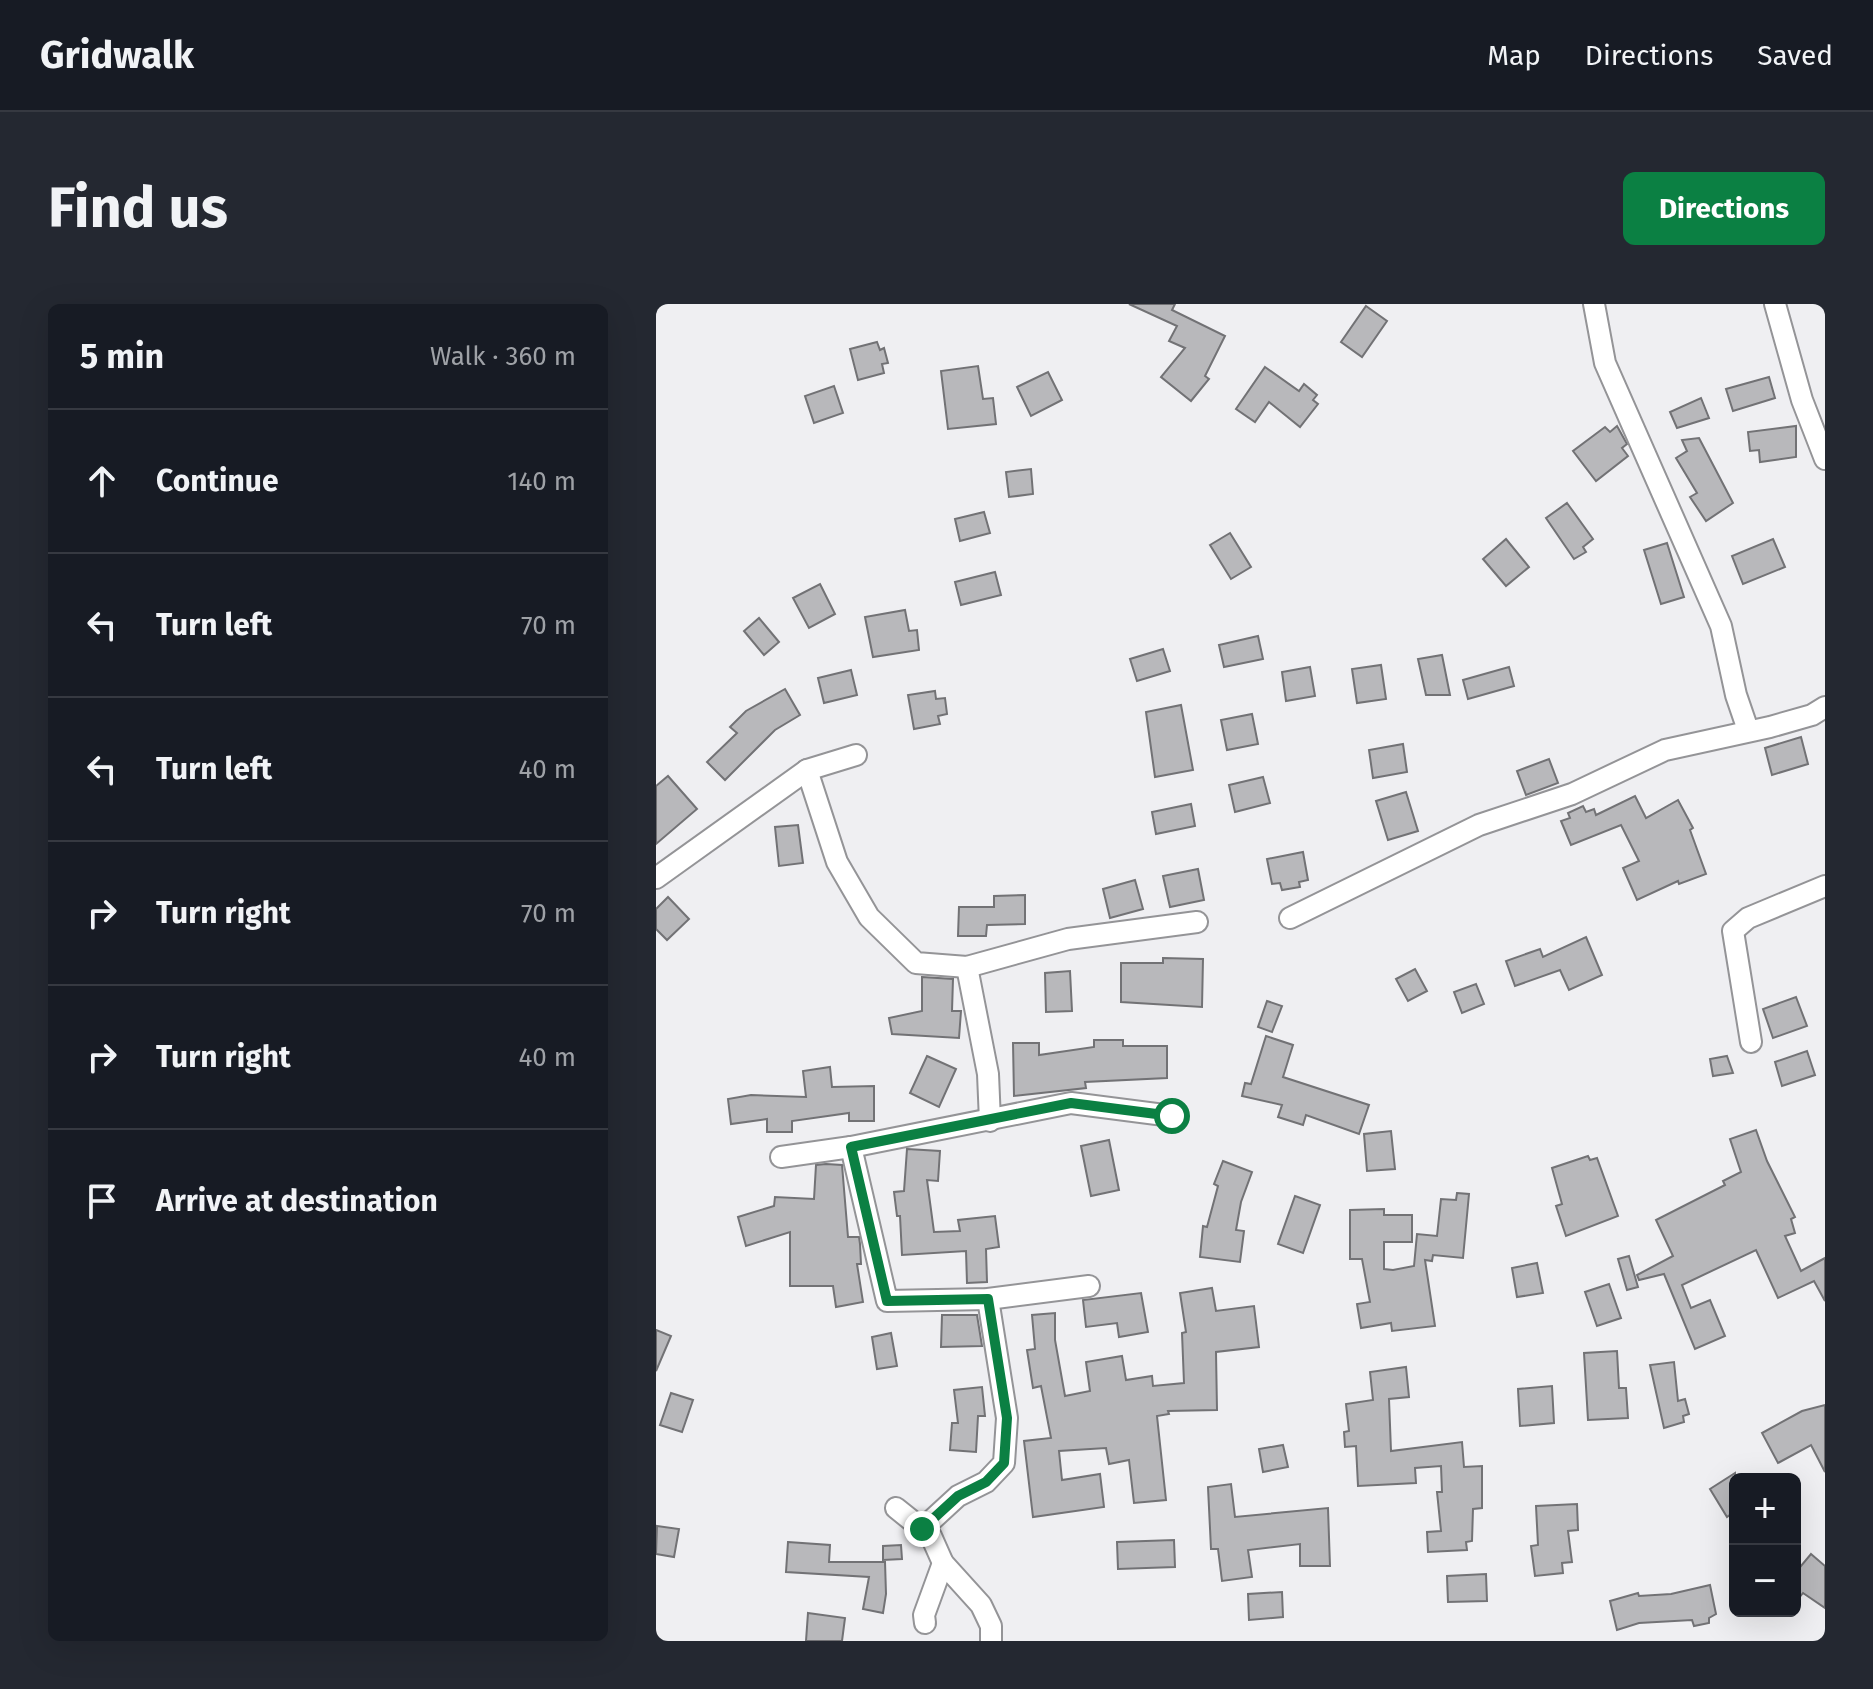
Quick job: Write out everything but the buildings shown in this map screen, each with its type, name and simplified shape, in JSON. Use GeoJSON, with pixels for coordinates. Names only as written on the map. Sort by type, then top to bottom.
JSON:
{"type":"FeatureCollection","features":[{"type":"Feature","properties":{"kind":"street"},"geometry":{"type":"LineString","coordinates":[[1594,304],[1605,363],[1721,626],[1736,695],[1748,730]]}},
{"type":"Feature","properties":{"kind":"street"},"geometry":{"type":"LineString","coordinates":[[1775,304],[1802,400],[1825,459]]}},
{"type":"Feature","properties":{"kind":"street"},"geometry":{"type":"LineString","coordinates":[[1290,918],[1479,825],[1572,794],[1665,750],[1812,715],[1825,707]]}},
{"type":"Feature","properties":{"kind":"street"},"geometry":{"type":"LineString","coordinates":[[656,878],[807,770],[856,755]]}},
{"type":"Feature","properties":{"kind":"street"},"geometry":{"type":"LineString","coordinates":[[807,770],[837,862],[869,917],[916,963],[967,967],[1068,939],[1197,922]]}},
{"type":"Feature","properties":{"kind":"street"},"geometry":{"type":"LineString","coordinates":[[1751,1042],[1733,931],[1748,918],[1825,886]]}},
{"type":"Feature","properties":{"kind":"street"},"geometry":{"type":"LineString","coordinates":[[967,967],[988,1074],[990,1121]]}},
{"type":"Feature","properties":{"kind":"street"},"geometry":{"type":"LineString","coordinates":[[781,1157],[851,1147],[1071,1103],[1172,1116]]}},
{"type":"Feature","properties":{"kind":"street"},"geometry":{"type":"LineString","coordinates":[[851,1147],[887,1301],[988,1299],[1089,1286]]}},
{"type":"Feature","properties":{"kind":"street"},"geometry":{"type":"LineString","coordinates":[[922,1529],[958,1496],[986,1482],[1004,1463],[1007,1418],[988,1299]]}},
{"type":"Feature","properties":{"kind":"street"},"geometry":{"type":"LineString","coordinates":[[896,1508],[931,1536],[943,1563],[981,1605],[991,1626],[991,1641]]}},
{"type":"Feature","properties":{"kind":"street"},"geometry":{"type":"LineString","coordinates":[[925,1623],[924,1615],[943,1563]]}},
{"type":"Feature","properties":{"kind":"route"},"geometry":{"type":"LineString","coordinates":[[922,1529],[958,1496],[986,1482],[1004,1463],[1008,1447],[1007,1418],[988,1299],[887,1301],[851,1147],[1071,1103],[1138,1109],[1172,1116]]}}]}
